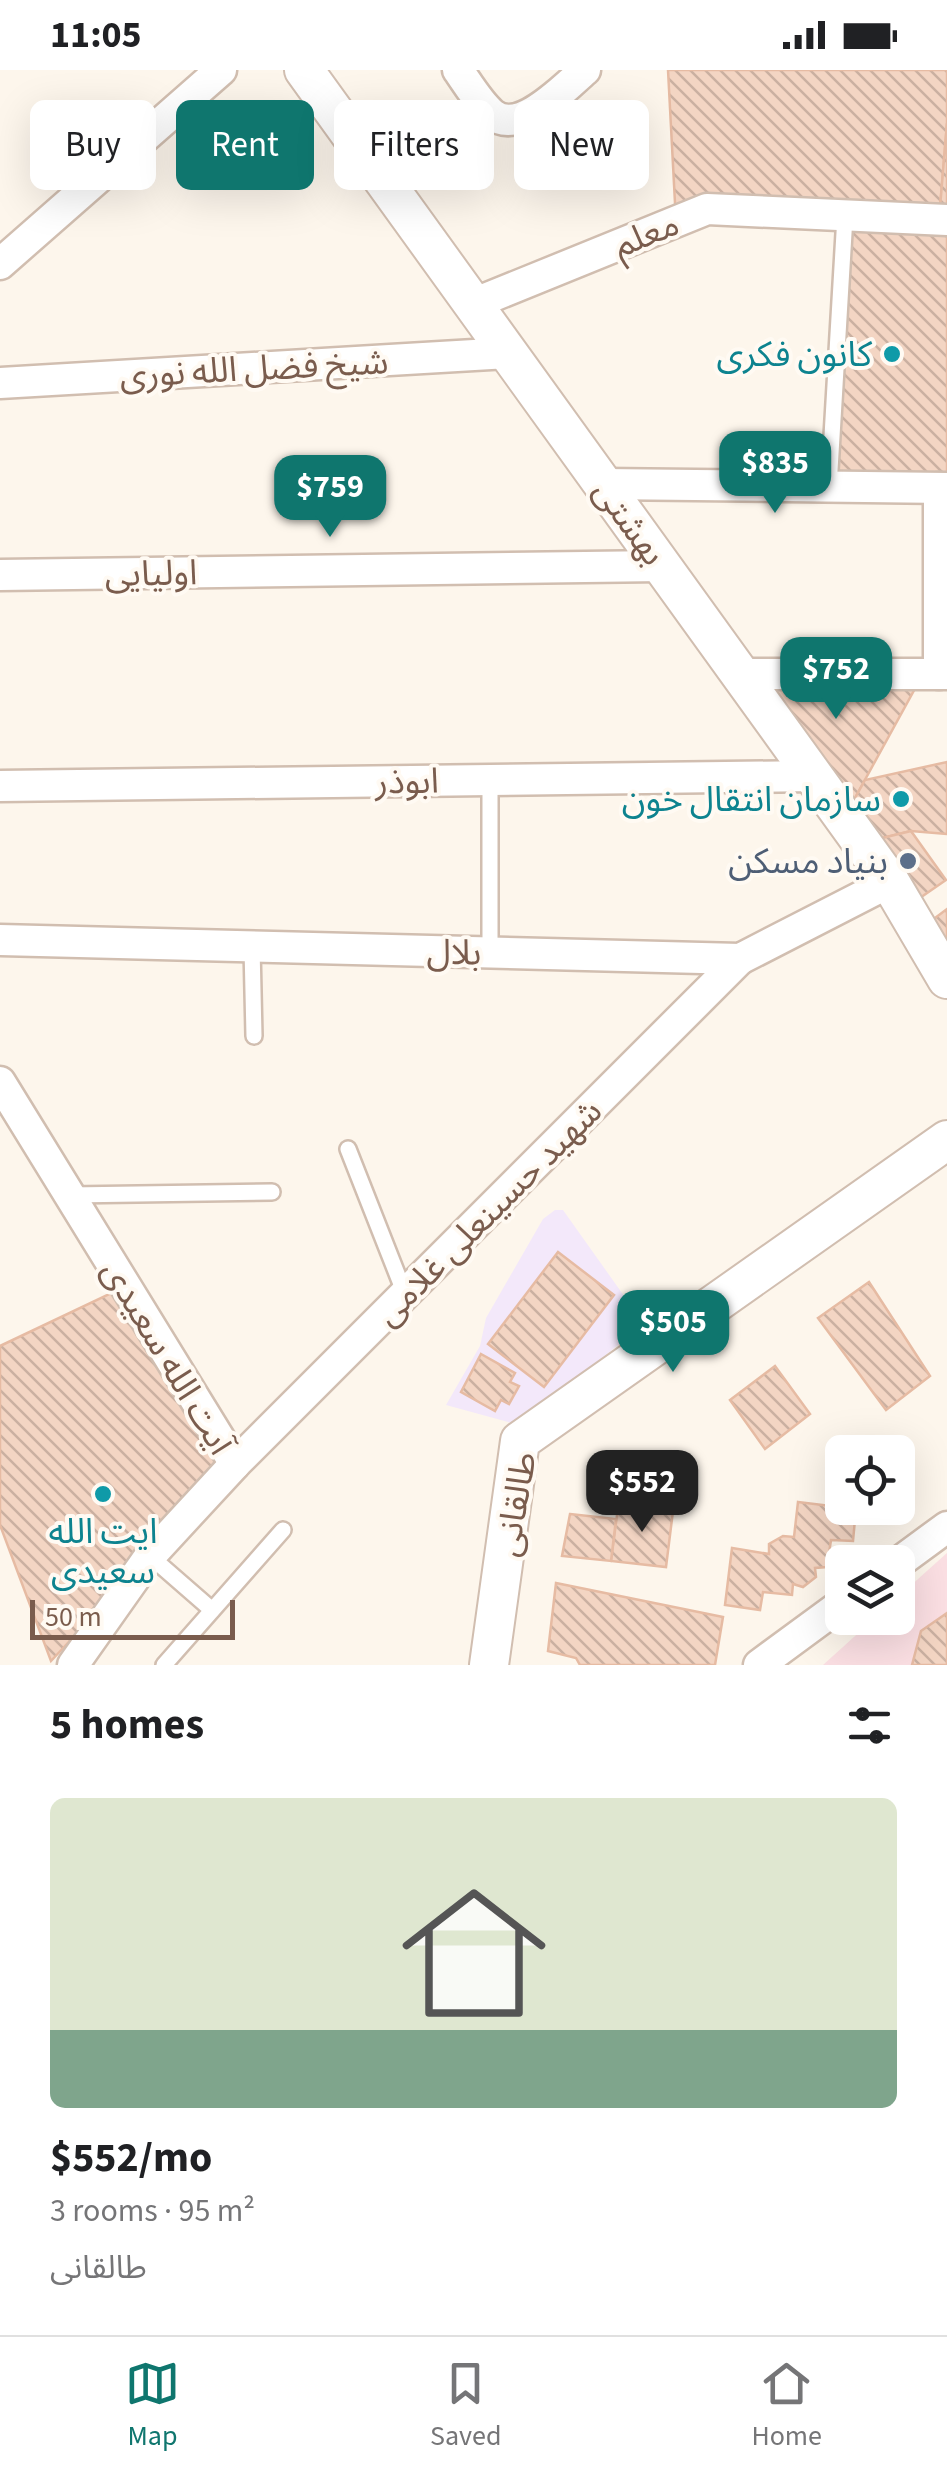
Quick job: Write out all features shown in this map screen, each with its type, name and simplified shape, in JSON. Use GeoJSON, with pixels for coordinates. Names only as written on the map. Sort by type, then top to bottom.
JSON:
{"type":"FeatureCollection","features":[{"type":"Feature","properties":{"kind":"street"},"geometry":{"type":"LineString","coordinates":[[0,264],[221,70]]}},
{"type":"Feature","properties":{"kind":"street","name":"بهشتی"},"geometry":{"type":"LineString","coordinates":[[304,70],[890,882],[947,980]]}},
{"type":"Feature","properties":{"kind":"street"},"geometry":{"type":"LineString","coordinates":[[458,70],[494,116],[510,121],[526,118],[586,70]]}},
{"type":"Feature","properties":{"kind":"street","name":"معلم"},"geometry":{"type":"LineString","coordinates":[[473,304],[707,210],[947,220]]}},
{"type":"Feature","properties":{"kind":"street","name":"شیخ فضل الله نوری"},"geometry":{"type":"LineString","coordinates":[[0,383],[508,353]]}},
{"type":"Feature","properties":{"kind":"street"},"geometry":{"type":"LineString","coordinates":[[603,484],[943,488],[943,674],[740,674]]}},
{"type":"Feature","properties":{"kind":"street","name":"اولیایی"},"geometry":{"type":"LineString","coordinates":[[0,574],[662,566]]}},
{"type":"Feature","properties":{"kind":"street","name":"ابوذر"},"geometry":{"type":"LineString","coordinates":[[0,786],[814,776]]}},
{"type":"Feature","properties":{"kind":"street","name":"بلال"},"geometry":{"type":"LineString","coordinates":[[0,940],[740,959],[890,882]]}},
{"type":"Feature","properties":{"kind":"street","name":"شهید حسینعلی غلامی"},"geometry":{"type":"LineString","coordinates":[[235,1464],[740,959]]}},
{"type":"Feature","properties":{"kind":"street","name":"آیت الله سعیدی"},"geometry":{"type":"LineString","coordinates":[[0,1082],[235,1464],[150,1556],[73,1665]]}},
{"type":"Feature","properties":{"kind":"street","name":"طالقانی"},"geometry":{"type":"LineString","coordinates":[[489,1665],[520,1441],[947,1140]]}},
{"type":"Feature","properties":{"kind":"street"},"geometry":{"type":"LineString","coordinates":[[915,1551],[947,1527]]}},
{"type":"Feature","properties":{"kind":"street"},"geometry":{"type":"LineString","coordinates":[[758,1665],[825,1616]]}},
{"type":"Feature","properties":{"kind":"lane"},"geometry":{"type":"LineString","coordinates":[[830,487],[845,216]]}},
{"type":"Feature","properties":{"kind":"lane"},"geometry":{"type":"LineString","coordinates":[[490,780],[490,953]]}},
{"type":"Feature","properties":{"kind":"lane"},"geometry":{"type":"LineString","coordinates":[[252,947],[254,1036]]}},
{"type":"Feature","properties":{"kind":"lane"},"geometry":{"type":"LineString","coordinates":[[348,1149],[405,1294]]}},
{"type":"Feature","properties":{"kind":"lane"},"geometry":{"type":"LineString","coordinates":[[70,1195],[272,1192]]}},
{"type":"Feature","properties":{"kind":"lane"},"geometry":{"type":"LineString","coordinates":[[164,1665],[283,1530]]}},
{"type":"Feature","properties":{"kind":"lane"},"geometry":{"type":"LineString","coordinates":[[150,1556],[212,1610]]}},
{"type":"Feature","properties":{"kind":"shaded area"},"geometry":{"type":"Polygon","coordinates":[[[555,1210],[563,1210],[644,1324],[519,1425],[446,1405],[480,1346],[486,1318],[543,1219],[555,1210]],[[557,1252],[488,1343],[488,1344],[614,1295],[557,1252]],[[481,1355],[461,1392],[494,1410],[518,1386],[481,1355]]]}},
{"type":"Feature","properties":{"kind":"shaded area"},"geometry":{"type":"Polygon","coordinates":[[[947,1553],[947,1665],[823,1665],[856,1635],[915,1635],[915,1582],[947,1553]]]}},
{"type":"Feature","properties":{"kind":"building"},"geometry":{"type":"Polygon","coordinates":[[[668,70],[947,70],[939,220],[676,222],[668,70]]]}},
{"type":"Feature","properties":{"kind":"building"},"geometry":{"type":"Polygon","coordinates":[[[947,123],[947,220],[939,220],[947,123]]]}},
{"type":"Feature","properties":{"kind":"building","name":"کانون فکری"},"geometry":{"type":"Polygon","coordinates":[[[845,216],[947,220],[947,488],[830,487],[845,216]]]}},
{"type":"Feature","properties":{"kind":"building"},"geometry":{"type":"Polygon","coordinates":[[[740,674],[923,674],[844,818],[740,674]]]}},
{"type":"Feature","properties":{"kind":"building","name":"سازمان انتقال خون"},"geometry":{"type":"Polygon","coordinates":[[[947,762],[947,834],[911,831],[870,841],[844,818],[865,780],[947,762]]]}},
{"type":"Feature","properties":{"kind":"building","name":"بنیاد مسکن"},"geometry":{"type":"Polygon","coordinates":[[[911,831],[946,880],[914,902],[870,841],[911,831]]]}},
{"type":"Feature","properties":{"kind":"building"},"geometry":{"type":"Polygon","coordinates":[[[947,909],[947,943],[931,921],[947,909]]]}},
{"type":"Feature","properties":{"kind":"building"},"geometry":{"type":"Polygon","coordinates":[[[558,1252],[614,1295],[544,1387],[488,1344],[558,1252]]]}},
{"type":"Feature","properties":{"kind":"building"},"geometry":{"type":"Polygon","coordinates":[[[869,1282],[930,1376],[886,1410],[818,1318],[869,1282]]]}},
{"type":"Feature","properties":{"kind":"building","name":"ایت الله سعیدی"},"geometry":{"type":"Polygon","coordinates":[[[126,1286],[235,1464],[51,1661],[0,1525],[0,1346],[126,1286]]]}},
{"type":"Feature","properties":{"kind":"building"},"geometry":{"type":"Polygon","coordinates":[[[481,1354],[515,1373],[510,1382],[519,1386],[509,1404],[501,1400],[495,1411],[461,1392],[481,1354]]]}},
{"type":"Feature","properties":{"kind":"building"},"geometry":{"type":"Polygon","coordinates":[[[775,1366],[810,1414],[765,1449],[730,1400],[775,1366]]]}},
{"type":"Feature","properties":{"kind":"building"},"geometry":{"type":"Polygon","coordinates":[[[619,1500],[673,1511],[666,1567],[611,1561],[619,1500]]]}},
{"type":"Feature","properties":{"kind":"building"},"geometry":{"type":"Polygon","coordinates":[[[798,1502],[825,1505],[825,1525],[854,1525],[853,1541],[831,1540],[830,1545],[825,1545],[825,1567],[815,1568],[816,1577],[803,1587],[793,1584],[792,1595],[763,1592],[760,1610],[725,1605],[732,1548],[769,1554],[769,1544],[783,1536],[794,1537],[798,1502]]]}},
{"type":"Feature","properties":{"kind":"building"},"geometry":{"type":"Polygon","coordinates":[[[570,1514],[616,1519],[611,1561],[562,1556],[570,1514]]]}},
{"type":"Feature","properties":{"kind":"building"},"geometry":{"type":"Polygon","coordinates":[[[556,1583],[723,1617],[715,1665],[580,1665],[576,1658],[548,1651],[556,1583]]]}},
{"type":"Feature","properties":{"kind":"building"},"geometry":{"type":"Polygon","coordinates":[[[947,1613],[947,1665],[912,1665],[921,1631],[947,1613]]]}},
{"type":"Feature","properties":{"kind":"place","name":"کانون فکری"},"geometry":{"type":"Point","coordinates":[892,354]}},
{"type":"Feature","properties":{"kind":"place","name":"سازمان انتقال خون"},"geometry":{"type":"Point","coordinates":[901,799]}},
{"type":"Feature","properties":{"kind":"place","name":"بنیاد مسکن"},"geometry":{"type":"Point","coordinates":[908,861]}},
{"type":"Feature","properties":{"kind":"place","name":"ایت الله سعیدی"},"geometry":{"type":"Point","coordinates":[103,1494]}}]}
